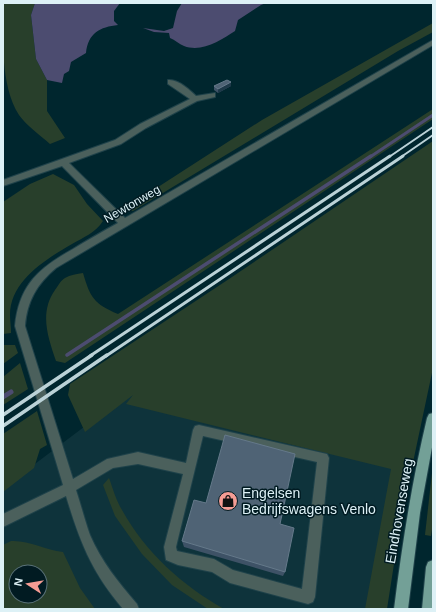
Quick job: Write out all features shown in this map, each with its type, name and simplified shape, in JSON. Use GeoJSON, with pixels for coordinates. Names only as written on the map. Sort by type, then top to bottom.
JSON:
{"type":"FeatureCollection","features":[{"type":"Feature","properties":{"kind":"main road","name":"Eindhovenseweg"},"geometry":{"type":"LineString","coordinates":[[402,609],[414,515],[433,418]]}},
{"type":"Feature","properties":{"kind":"main road"},"geometry":{"type":"LineString","coordinates":[[429,609],[433,567]]}},
{"type":"Feature","properties":{"kind":"street","name":"Newtonweg"},"geometry":{"type":"LineString","coordinates":[[132,609],[99,567],[91,552],[69,488],[20,326],[20,312],[25,296],[32,284],[41,274],[53,265],[433,42]]}},
{"type":"Feature","properties":{"kind":"street"},"geometry":{"type":"LineString","coordinates":[[171,82],[186,91],[195,99]]}},
{"type":"Feature","properties":{"kind":"street"},"geometry":{"type":"LineString","coordinates":[[3,183],[118,142],[143,126],[195,99],[212,95]]}},
{"type":"Feature","properties":{"kind":"street"},"geometry":{"type":"LineString","coordinates":[[63,162],[124,224]]}},
{"type":"Feature","properties":{"kind":"street"},"geometry":{"type":"LineString","coordinates":[[199,430],[324,458],[308,597],[230,576],[214,566],[178,559],[171,555],[170,547],[190,470],[199,430]]}},
{"type":"Feature","properties":{"kind":"street"},"geometry":{"type":"LineString","coordinates":[[3,521],[69,488],[111,463],[138,458],[190,470]]}},
{"type":"Feature","properties":{"kind":"shaded area"},"geometry":{"type":"Polygon","coordinates":[[[3,3],[35,3],[31,15],[36,59],[47,80],[47,111],[65,138],[50,144],[22,119],[8,90],[3,45],[3,3]]]}},
{"type":"Feature","properties":{"kind":"shaded area"},"geometry":{"type":"Polygon","coordinates":[[[433,23],[433,32],[398,51],[133,211],[124,209],[262,120],[433,23]]]}},
{"type":"Feature","properties":{"kind":"shaded area"},"geometry":{"type":"Polygon","coordinates":[[[433,109],[433,119],[65,363],[56,361],[46,325],[46,316],[50,299],[64,279],[71,275],[83,273],[88,288],[94,299],[103,307],[118,314],[433,109]]]}},
{"type":"Feature","properties":{"kind":"shaded area"},"geometry":{"type":"Polygon","coordinates":[[[433,141],[433,368],[401,519],[387,609],[365,609],[391,469],[126,404],[133,395],[85,432],[68,395],[70,384],[433,141]]]}},
{"type":"Feature","properties":{"kind":"shaded area"},"geometry":{"type":"Polygon","coordinates":[[[53,174],[74,185],[87,204],[103,221],[89,234],[51,257],[31,272],[16,292],[12,303],[10,315],[11,333],[3,334],[3,202],[30,184],[53,174]]]}},
{"type":"Feature","properties":{"kind":"shaded area"},"geometry":{"type":"Polygon","coordinates":[[[3,345],[15,345],[18,353],[3,364],[3,345]]]}},
{"type":"Feature","properties":{"kind":"shaded area"},"geometry":{"type":"Polygon","coordinates":[[[20,363],[28,389],[3,405],[3,377],[20,363]]]}},
{"type":"Feature","properties":{"kind":"shaded area"},"geometry":{"type":"Polygon","coordinates":[[[129,393],[394,467],[368,609],[3,609],[3,488],[129,393]]]}},
{"type":"Feature","properties":{"kind":"shaded area"},"geometry":{"type":"Polygon","coordinates":[[[37,411],[47,445],[40,449],[34,468],[3,492],[3,434],[37,411]]]}},
{"type":"Feature","properties":{"kind":"shaded area"},"geometry":{"type":"Polygon","coordinates":[[[433,464],[433,523],[431,536],[425,535],[433,464]]]}},
{"type":"Feature","properties":{"kind":"shaded area"},"geometry":{"type":"Polygon","coordinates":[[[109,478],[122,510],[131,525],[154,554],[166,567],[194,590],[224,609],[208,609],[172,585],[142,554],[115,516],[103,485],[109,478]]]}},
{"type":"Feature","properties":{"kind":"shaded area"},"geometry":{"type":"Polygon","coordinates":[[[11,541],[18,541],[63,552],[80,588],[95,609],[3,609],[3,545],[11,541]]]}},
{"type":"Feature","properties":{"kind":"water"},"geometry":{"type":"Polygon","coordinates":[[[35,3],[120,3],[114,11],[114,21],[118,25],[100,29],[92,36],[89,40],[86,53],[71,62],[69,71],[64,74],[62,83],[47,80],[36,59],[31,15],[35,3]]]}},
{"type":"Feature","properties":{"kind":"water"},"geometry":{"type":"Polygon","coordinates":[[[182,3],[266,3],[238,20],[235,31],[217,42],[204,47],[191,48],[184,46],[170,38],[169,33],[154,32],[143,28],[164,31],[173,28],[177,11],[182,3]]]}},
{"type":"Feature","properties":{"kind":"building"},"geometry":{"type":"Polygon","coordinates":[[[227,80],[231,82],[218,89],[214,86],[227,80]]]}},
{"type":"Feature","properties":{"kind":"building"},"geometry":{"type":"Polygon","coordinates":[[[225,435],[295,454],[280,524],[294,528],[285,572],[182,541],[194,500],[206,503],[225,435]]]}},
{"type":"Feature","properties":{"kind":"waterway"},"geometry":{"type":"LineString","coordinates":[[370,157],[433,115]]}},
{"type":"Feature","properties":{"kind":"waterway"},"geometry":{"type":"LineString","coordinates":[[67,355],[371,156]]}},
{"type":"Feature","properties":{"kind":"waterway"},"geometry":{"type":"LineString","coordinates":[[3,397],[11,392]]}},
{"type":"Feature","properties":{"kind":"railway"},"geometry":{"type":"LineString","coordinates":[[389,157],[433,127]]}},
{"type":"Feature","properties":{"kind":"railway"},"geometry":{"type":"LineString","coordinates":[[401,157],[433,135]]}},
{"type":"Feature","properties":{"kind":"railway"},"geometry":{"type":"LineString","coordinates":[[90,356],[390,156]]}},
{"type":"Feature","properties":{"kind":"railway"},"geometry":{"type":"LineString","coordinates":[[106,356],[403,156]]}},
{"type":"Feature","properties":{"kind":"railway"},"geometry":{"type":"LineString","coordinates":[[3,415],[92,355]]}},
{"type":"Feature","properties":{"kind":"railway"},"geometry":{"type":"LineString","coordinates":[[3,426],[107,355]]}},
{"type":"Feature","properties":{"kind":"place","name":"Engelsen Bedrijfswagens Venlo"},"geometry":{"type":"Point","coordinates":[228,501]}}]}
